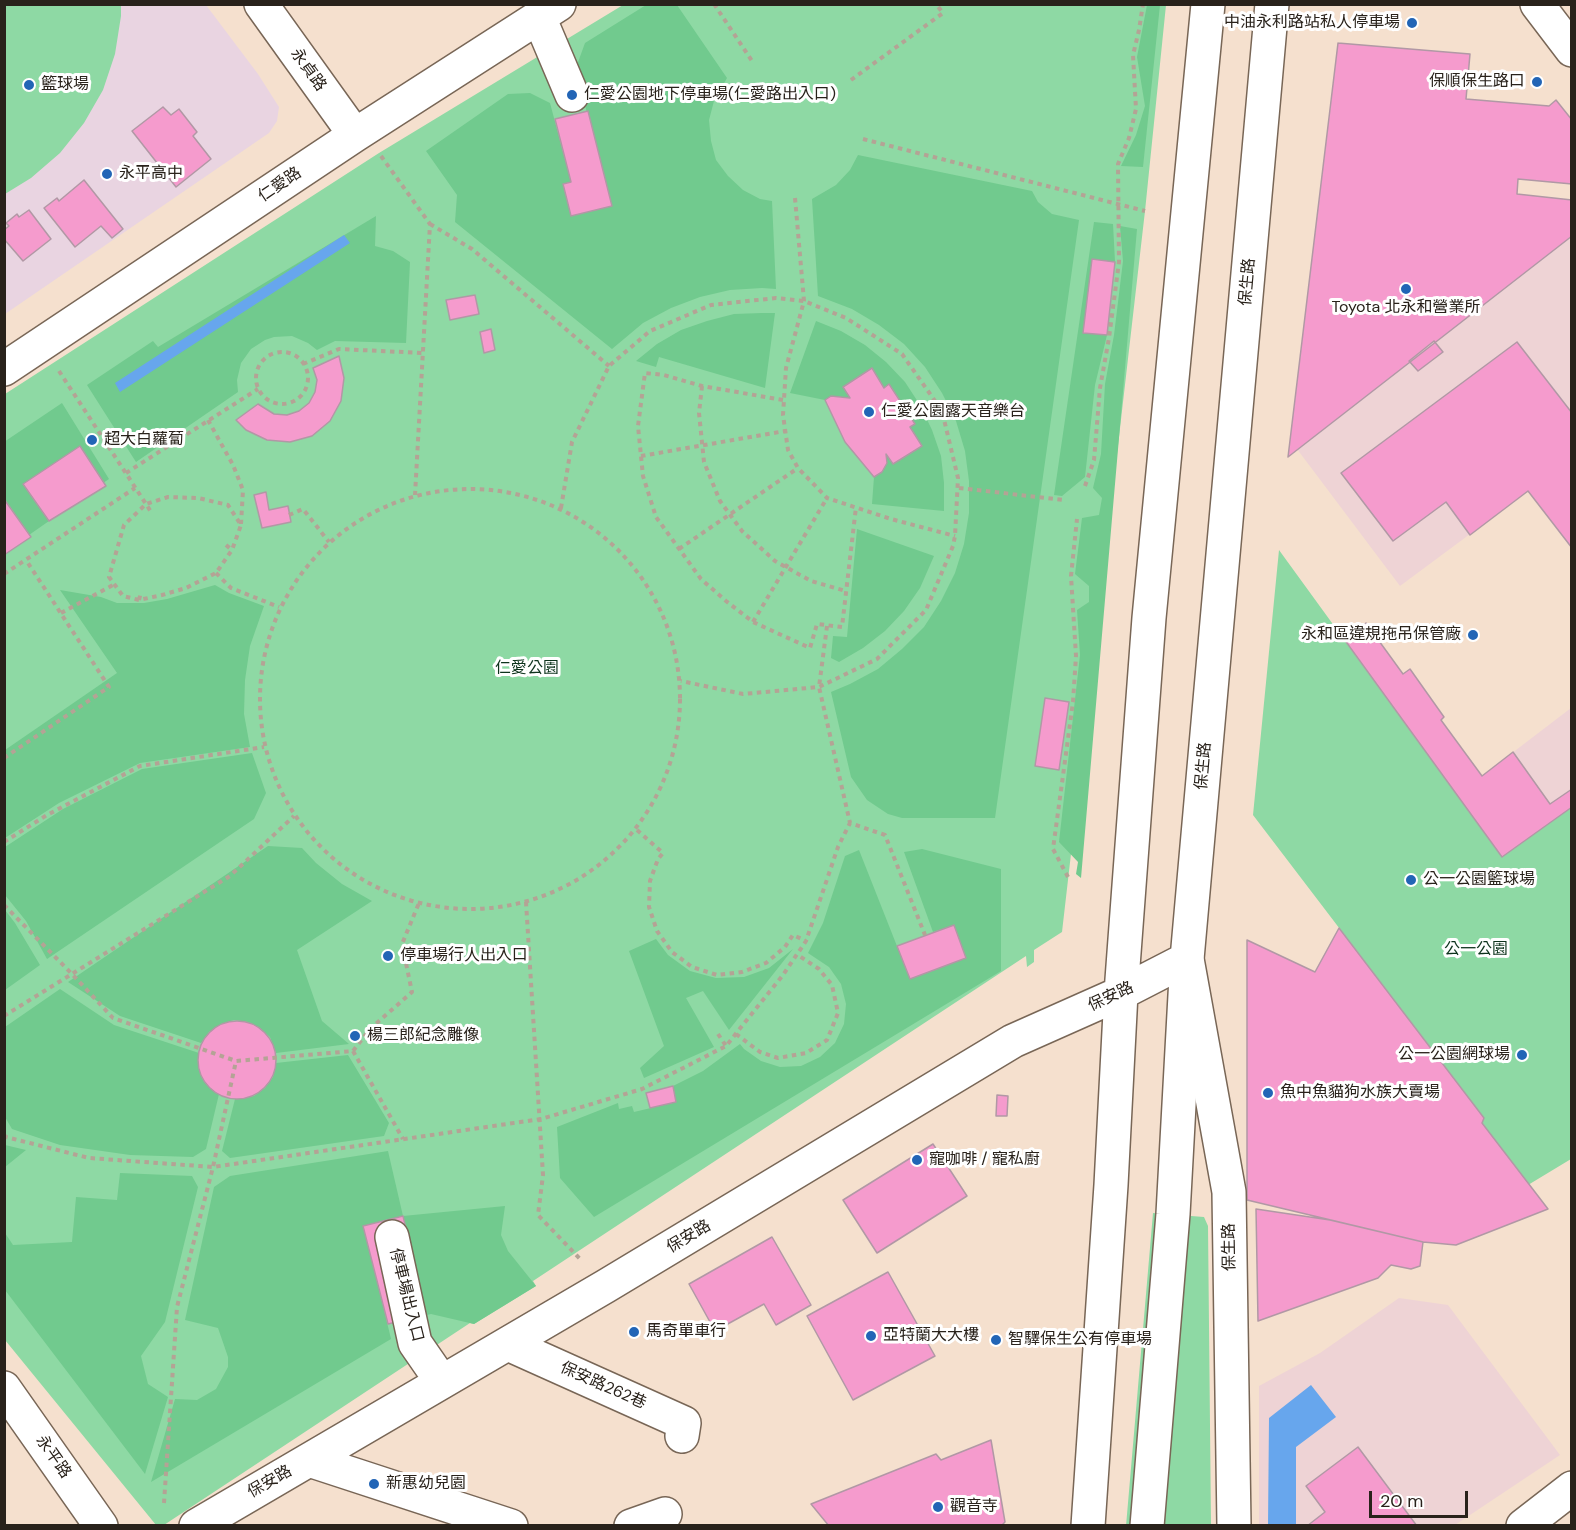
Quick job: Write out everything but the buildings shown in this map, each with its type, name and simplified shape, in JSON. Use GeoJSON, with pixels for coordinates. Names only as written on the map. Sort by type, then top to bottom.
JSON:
{"type":"FeatureCollection","features":[{"type":"Feature","properties":{"kind":"main road","name":"永貞路"},"geometry":{"type":"LineString","coordinates":[[261,4],[355,135]]}},
{"type":"Feature","properties":{"kind":"main road"},"geometry":{"type":"LineString","coordinates":[[1088,1526],[1111,1185],[1121,993],[1149,618],[1208,4]]}},
{"type":"Feature","properties":{"kind":"main road","name":"保生路"},"geometry":{"type":"LineString","coordinates":[[1234,1526],[1229,1192],[1187,959],[1272,4]]}},
{"type":"Feature","properties":{"kind":"main road"},"geometry":{"type":"LineString","coordinates":[[1549,9],[1572,50]]}},
{"type":"Feature","properties":{"kind":"main road","name":"仁愛路"},"geometry":{"type":"LineString","coordinates":[[4,369],[355,135],[549,11]]}},
{"type":"Feature","properties":{"kind":"main road"},"geometry":{"type":"LineString","coordinates":[[549,11],[572,95]]}},
{"type":"Feature","properties":{"kind":"main road"},"geometry":{"type":"LineString","coordinates":[[1147,1526],[1173,1214],[1187,959]]}},
{"type":"Feature","properties":{"kind":"main road","name":"保安路"},"geometry":{"type":"LineString","coordinates":[[196,1526],[606,1287],[1013,1041],[1121,993],[1187,959]]}},
{"type":"Feature","properties":{"kind":"main road","name":"停車場出入口"},"geometry":{"type":"LineString","coordinates":[[392,1237],[415,1343],[442,1382]]}},
{"type":"Feature","properties":{"kind":"main road","name":"保安路262巷"},"geometry":{"type":"LineString","coordinates":[[508,1344],[684,1423],[682,1437]]}},
{"type":"Feature","properties":{"kind":"main road","name":"永平路"},"geometry":{"type":"LineString","coordinates":[[4,1388],[101,1526]]}},
{"type":"Feature","properties":{"kind":"main road"},"geometry":{"type":"LineString","coordinates":[[309,1460],[512,1526]]}},
{"type":"Feature","properties":{"kind":"main road"},"geometry":{"type":"LineString","coordinates":[[1523,1526],[1572,1488]]}},
{"type":"Feature","properties":{"kind":"main road"},"geometry":{"type":"LineString","coordinates":[[631,1526],[665,1514]]}},
{"type":"Feature","properties":{"kind":"path"},"geometry":{"type":"LineString","coordinates":[[714,4],[752,61]]}},
{"type":"Feature","properties":{"kind":"path"},"geometry":{"type":"LineString","coordinates":[[851,80],[943,13],[936,4]]}},
{"type":"Feature","properties":{"kind":"path"},"geometry":{"type":"LineString","coordinates":[[1085,486],[1094,460],[1100,388],[1119,262],[1118,164],[1129,138],[1136,109],[1133,55],[1143,4]]}},
{"type":"Feature","properties":{"kind":"path"},"geometry":{"type":"LineString","coordinates":[[355,135],[379,153],[430,224],[472,249],[609,366]]}},
{"type":"Feature","properties":{"kind":"path"},"geometry":{"type":"LineString","coordinates":[[863,139],[1145,211]]}},
{"type":"Feature","properties":{"kind":"path"},"geometry":{"type":"LineString","coordinates":[[795,198],[804,302],[786,368],[783,400],[784,431],[788,450],[798,468],[827,498],[891,519],[955,536]]}},
{"type":"Feature","properties":{"kind":"path"},"geometry":{"type":"LineString","coordinates":[[415,495],[430,224]]}},
{"type":"Feature","properties":{"kind":"path"},"geometry":{"type":"LineString","coordinates":[[561,508],[572,442],[609,366],[650,331],[711,305],[777,298],[804,302],[846,318],[902,354],[942,411],[959,488],[953,546],[926,610],[877,659],[819,687],[743,694],[681,681]]}},
{"type":"Feature","properties":{"kind":"path"},"geometry":{"type":"LineString","coordinates":[[303,364],[339,349],[423,353]]}},
{"type":"Feature","properties":{"kind":"path"},"geometry":{"type":"LineString","coordinates":[[286,353],[294,355],[303,364],[308,376],[303,393],[290,403],[272,403],[258,389],[256,375],[258,367],[270,355],[286,353]]}},
{"type":"Feature","properties":{"kind":"path"},"geometry":{"type":"LineString","coordinates":[[54,363],[151,512]]}},
{"type":"Feature","properties":{"kind":"path"},"geometry":{"type":"LineString","coordinates":[[783,400],[702,386],[664,375],[645,373],[638,426],[643,476],[656,517],[702,579],[753,622],[810,648],[817,624],[842,627],[856,507]]}},
{"type":"Feature","properties":{"kind":"path"},"geometry":{"type":"LineString","coordinates":[[702,386],[699,413],[704,462],[720,501],[742,531],[775,561],[811,580],[846,591]]}},
{"type":"Feature","properties":{"kind":"path"},"geometry":{"type":"LineString","coordinates":[[126,473],[258,389]]}},
{"type":"Feature","properties":{"kind":"path"},"geometry":{"type":"LineString","coordinates":[[208,420],[233,465],[243,490],[241,525],[232,550],[216,573],[186,588],[139,600],[123,596],[109,577],[124,525],[146,504],[168,497],[198,498],[228,505],[241,525]]}},
{"type":"Feature","properties":{"kind":"path"},"geometry":{"type":"LineString","coordinates":[[641,456],[784,431]]}},
{"type":"Feature","properties":{"kind":"path"},"geometry":{"type":"LineString","coordinates":[[679,549],[798,468]]}},
{"type":"Feature","properties":{"kind":"path"},"geometry":{"type":"LineString","coordinates":[[4,574],[135,488]]}},
{"type":"Feature","properties":{"kind":"path"},"geometry":{"type":"LineString","coordinates":[[464,488],[513,492],[561,508],[607,538],[645,579],[669,627],[681,681],[679,734],[664,784],[637,830],[587,875],[526,902],[482,909],[455,909],[419,903],[370,885],[328,855],[294,816],[278,787],[264,747],[259,700],[263,653],[279,607],[301,572],[329,542],[369,514],[415,495],[464,488]]}},
{"type":"Feature","properties":{"kind":"path"},"geometry":{"type":"LineString","coordinates":[[959,488],[1064,500]]}},
{"type":"Feature","properties":{"kind":"path"},"geometry":{"type":"LineString","coordinates":[[753,622],[827,498]]}},
{"type":"Feature","properties":{"kind":"path"},"geometry":{"type":"LineString","coordinates":[[289,515],[303,509],[329,542]]}},
{"type":"Feature","properties":{"kind":"path"},"geometry":{"type":"LineString","coordinates":[[1068,877],[1053,849],[1073,702],[1076,656],[1071,576],[1077,519]]}},
{"type":"Feature","properties":{"kind":"path"},"geometry":{"type":"LineString","coordinates":[[226,545],[232,550]]}},
{"type":"Feature","properties":{"kind":"path"},"geometry":{"type":"LineString","coordinates":[[4,758],[109,687],[26,560]]}},
{"type":"Feature","properties":{"kind":"path"},"geometry":{"type":"LineString","coordinates":[[216,573],[231,588],[279,607]]}},
{"type":"Feature","properties":{"kind":"path"},"geometry":{"type":"LineString","coordinates":[[61,613],[113,585]]}},
{"type":"Feature","properties":{"kind":"path"},"geometry":{"type":"LineString","coordinates":[[139,600],[141,592]]}},
{"type":"Feature","properties":{"kind":"path"},"geometry":{"type":"LineString","coordinates":[[4,1135],[89,1158],[213,1167],[541,1119],[642,1089],[726,1046],[798,955],[806,941],[838,848],[850,824],[819,687],[827,626]]}},
{"type":"Feature","properties":{"kind":"path"},"geometry":{"type":"LineString","coordinates":[[4,842],[47,815],[140,766],[264,747]]}},
{"type":"Feature","properties":{"kind":"path"},"geometry":{"type":"LineString","coordinates":[[4,1016],[230,876],[294,816]]}},
{"type":"Feature","properties":{"kind":"path"},"geometry":{"type":"LineString","coordinates":[[850,824],[885,835],[925,935]]}},
{"type":"Feature","properties":{"kind":"path"},"geometry":{"type":"LineString","coordinates":[[637,830],[663,853],[658,859],[650,881],[649,907],[657,931],[672,952],[692,967],[717,975],[742,972],[766,963],[785,947],[793,935],[806,941]]}},
{"type":"Feature","properties":{"kind":"path"},"geometry":{"type":"LineString","coordinates":[[526,902],[541,1119],[543,1175],[538,1215],[606,1287]]}},
{"type":"Feature","properties":{"kind":"path"},"geometry":{"type":"LineString","coordinates":[[4,905],[113,1018],[236,1061],[353,1051],[370,1029],[412,992],[402,944],[419,903]]}},
{"type":"Feature","properties":{"kind":"path"},"geometry":{"type":"LineString","coordinates":[[736,1034],[760,1052],[778,1058],[806,1053],[827,1040],[838,1013],[832,985],[819,969],[798,955]]}},
{"type":"Feature","properties":{"kind":"path"},"geometry":{"type":"LineString","coordinates":[[718,1034],[726,1046]]}},
{"type":"Feature","properties":{"kind":"path"},"geometry":{"type":"LineString","coordinates":[[353,1051],[403,1139]]}},
{"type":"Feature","properties":{"kind":"path"},"geometry":{"type":"LineString","coordinates":[[164,1503],[177,1307],[213,1167],[236,1061]]}},
{"type":"Feature","properties":{"kind":"shaded area","name":"永平高中"},"geometry":{"type":"Polygon","coordinates":[[[5,5],[206,5],[258,74],[279,107],[277,121],[269,133],[5,314],[5,5]]]}},
{"type":"Feature","properties":{"kind":"shaded area"},"geometry":{"type":"Polygon","coordinates":[[[1571,233],[1571,548],[1528,491],[1400,586],[1297,449],[1571,233]]]}},
{"type":"Feature","properties":{"kind":"shaded area"},"geometry":{"type":"Polygon","coordinates":[[[1366,623],[1403,674],[1410,669],[1444,717],[1441,720],[1482,776],[1571,708],[1571,807],[1502,857],[1344,639],[1366,623]]]}},
{"type":"Feature","properties":{"kind":"shaded area"},"geometry":{"type":"Polygon","coordinates":[[[1399,1298],[1448,1305],[1560,1455],[1455,1525],[1259,1525],[1259,1386],[1320,1353],[1399,1298]]]}},
{"type":"Feature","properties":{"kind":"green space"},"geometry":{"type":"Polygon","coordinates":[[[4,5],[121,5],[115,54],[103,90],[84,123],[60,153],[31,178],[5,194],[4,5]]]}},
{"type":"Feature","properties":{"kind":"green space","name":"仁愛公園"},"geometry":{"type":"Polygon","coordinates":[[[623,5],[1166,5],[1145,211],[1062,932],[1034,950],[1034,962],[1027,967],[1026,956],[533,1281],[536,1286],[474,1324],[470,1323],[164,1525],[156,1525],[5,1340],[5,394],[379,153],[623,5]]]}},
{"type":"Feature","properties":{"kind":"green space"},"geometry":{"type":"Polygon","coordinates":[[[646,5],[677,5],[727,78],[714,101],[709,120],[711,141],[716,160],[728,176],[743,190],[760,199],[772,201],[776,289],[730,290],[700,297],[671,308],[643,323],[612,349],[455,222],[457,195],[426,151],[508,94],[530,93],[550,103],[571,182],[563,184],[571,216],[611,206],[579,82],[577,65],[585,43],[646,5]]]}},
{"type":"Feature","properties":{"kind":"green space"},"geometry":{"type":"Polygon","coordinates":[[[1147,5],[1160,5],[1143,167],[1121,166],[1136,135],[1145,106],[1137,57],[1147,5]]]}},
{"type":"Feature","properties":{"kind":"green space"},"geometry":{"type":"Polygon","coordinates":[[[858,155],[1032,191],[1038,202],[1052,214],[1079,220],[995,818],[902,818],[888,814],[867,800],[851,777],[831,692],[878,669],[924,627],[955,573],[964,544],[969,513],[969,481],[965,451],[956,421],[925,367],[904,344],[879,325],[852,309],[818,296],[812,199],[836,185],[850,170],[858,155]]]}},
{"type":"Feature","properties":{"kind":"green space"},"geometry":{"type":"Polygon","coordinates":[[[376,216],[375,246],[393,251],[410,262],[406,343],[335,341],[317,350],[292,336],[265,340],[251,349],[241,363],[237,380],[238,392],[136,462],[87,385],[153,341],[158,347],[376,216]]]}},
{"type":"Feature","properties":{"kind":"green space"},"geometry":{"type":"Polygon","coordinates":[[[1094,222],[1113,224],[1115,262],[1107,335],[1095,385],[1085,477],[1062,496],[1054,495],[1094,222]]]}},
{"type":"Feature","properties":{"kind":"green space"},"geometry":{"type":"Polygon","coordinates":[[[1120,226],[1137,229],[1081,878],[1076,874],[1078,862],[1059,842],[1080,655],[1077,610],[1089,602],[1089,586],[1075,574],[1082,518],[1099,515],[1102,498],[1093,488],[1101,454],[1105,384],[1114,335],[1123,261],[1120,226]]]}},
{"type":"Feature","properties":{"kind":"green space"},"geometry":{"type":"Polygon","coordinates":[[[775,313],[765,388],[659,357],[656,367],[636,361],[657,344],[681,330],[707,321],[734,314],[775,313]]]}},
{"type":"Feature","properties":{"kind":"green space"},"geometry":{"type":"Polygon","coordinates":[[[816,321],[841,331],[865,345],[905,382],[920,405],[941,456],[944,511],[872,504],[874,477],[882,472],[887,463],[886,454],[893,464],[922,446],[889,384],[884,388],[872,369],[843,387],[850,398],[832,396],[825,400],[790,393],[816,321]]]}},
{"type":"Feature","properties":{"kind":"green space"},"geometry":{"type":"Polygon","coordinates":[[[62,403],[109,479],[103,483],[80,446],[24,484],[49,521],[29,535],[5,499],[4,442],[62,403]]]}},
{"type":"Feature","properties":{"kind":"green space"},"geometry":{"type":"Polygon","coordinates":[[[857,529],[934,556],[920,588],[904,611],[885,631],[863,648],[839,662],[831,658],[833,636],[847,637],[857,529]]]}},
{"type":"Feature","properties":{"kind":"green space","name":"公一公園"},"geometry":{"type":"Polygon","coordinates":[[[1279,550],[1502,857],[1571,807],[1571,1159],[1528,1185],[1482,1123],[1484,1118],[1253,815],[1279,550]]]}},
{"type":"Feature","properties":{"kind":"green space"},"geometry":{"type":"Polygon","coordinates":[[[215,585],[229,593],[264,606],[250,646],[245,680],[244,714],[250,747],[140,763],[59,803],[5,838],[5,750],[117,673],[60,590],[101,597],[117,603],[144,603],[215,585]]]}},
{"type":"Feature","properties":{"kind":"green space"},"geometry":{"type":"Polygon","coordinates":[[[252,753],[266,793],[254,819],[47,959],[26,921],[5,895],[5,847],[63,809],[142,769],[252,753]]]}},
{"type":"Feature","properties":{"kind":"green space"},"geometry":{"type":"Polygon","coordinates":[[[268,846],[302,848],[342,884],[372,901],[297,950],[322,1021],[349,1044],[276,1053],[270,1037],[260,1028],[248,1022],[234,1020],[221,1024],[209,1032],[201,1043],[120,1016],[68,982],[268,846]]]}},
{"type":"Feature","properties":{"kind":"green space"},"geometry":{"type":"Polygon","coordinates":[[[922,849],[1001,869],[1001,971],[594,1217],[560,1178],[557,1127],[618,1103],[619,1109],[632,1106],[634,1112],[676,1102],[673,1086],[703,1071],[740,1044],[761,1061],[780,1067],[801,1066],[820,1057],[835,1043],[844,1024],[846,1004],[841,984],[829,967],[808,953],[823,923],[845,856],[859,850],[910,979],[966,958],[954,925],[933,932],[904,852],[922,849]]]}},
{"type":"Feature","properties":{"kind":"green space"},"geometry":{"type":"Polygon","coordinates":[[[5,910],[40,965],[5,990],[5,910]]]}},
{"type":"Feature","properties":{"kind":"green space"},"geometry":{"type":"Polygon","coordinates":[[[656,939],[668,955],[690,971],[716,978],[744,977],[769,968],[793,949],[729,1030],[703,991],[686,998],[714,1047],[644,1078],[640,1068],[664,1046],[629,951],[656,939]]]}},
{"type":"Feature","properties":{"kind":"green space"},"geometry":{"type":"Polygon","coordinates":[[[60,989],[114,1025],[199,1053],[199,1070],[205,1082],[219,1094],[206,1149],[193,1157],[130,1155],[60,1145],[12,1129],[5,1117],[5,1027],[60,989]]]}},
{"type":"Feature","properties":{"kind":"green space"},"geometry":{"type":"Polygon","coordinates":[[[348,1055],[389,1123],[384,1136],[230,1158],[222,1151],[235,1099],[254,1096],[265,1088],[273,1077],[276,1063],[348,1055]]]}},
{"type":"Feature","properties":{"kind":"green space"},"geometry":{"type":"Polygon","coordinates":[[[4,1145],[26,1150],[5,1167],[4,1145]]]}},
{"type":"Feature","properties":{"kind":"green space"},"geometry":{"type":"Polygon","coordinates":[[[388,1151],[403,1216],[505,1206],[501,1235],[508,1251],[536,1286],[474,1324],[431,1314],[422,1316],[364,1226],[391,1339],[151,1482],[175,1399],[197,1400],[216,1389],[228,1367],[228,1357],[218,1328],[185,1320],[214,1187],[230,1176],[388,1151]]]}},
{"type":"Feature","properties":{"kind":"green space"},"geometry":{"type":"Polygon","coordinates":[[[120,1173],[192,1176],[198,1187],[165,1322],[141,1356],[148,1384],[168,1397],[145,1474],[5,1290],[5,1233],[13,1245],[72,1242],[76,1197],[117,1200],[120,1173]]]}},
{"type":"Feature","properties":{"kind":"green space"},"geometry":{"type":"Polygon","coordinates":[[[1153,1213],[1204,1217],[1208,1226],[1211,1525],[1126,1526],[1153,1213]]]}},
{"type":"Feature","properties":{"kind":"water"},"geometry":{"type":"Polygon","coordinates":[[[344,235],[350,243],[120,392],[115,383],[344,235]]]}},
{"type":"Feature","properties":{"kind":"water"},"geometry":{"type":"Polygon","coordinates":[[[1311,1385],[1336,1417],[1296,1447],[1296,1525],[1268,1525],[1269,1418],[1311,1385]]]}},
{"type":"Feature","properties":{"kind":"place","name":"中油永利路站私人停車場"},"geometry":{"type":"Point","coordinates":[1412,23]}},
{"type":"Feature","properties":{"kind":"place","name":"保順保生路口"},"geometry":{"type":"Point","coordinates":[1537,82]}},
{"type":"Feature","properties":{"kind":"place","name":"籃球場"},"geometry":{"type":"Point","coordinates":[29,85]}},
{"type":"Feature","properties":{"kind":"place","name":"仁愛公園地下停車場(仁愛路出入口)"},"geometry":{"type":"Point","coordinates":[572,95]}},
{"type":"Feature","properties":{"kind":"place","name":"永平高中"},"geometry":{"type":"Point","coordinates":[107,174]}},
{"type":"Feature","properties":{"kind":"place","name":"Toyota 北永和營業所"},"geometry":{"type":"Point","coordinates":[1406,289]}},
{"type":"Feature","properties":{"kind":"place","name":"仁愛公園露天音樂台"},"geometry":{"type":"Point","coordinates":[869,412]}},
{"type":"Feature","properties":{"kind":"place","name":"超大白蘿蔔"},"geometry":{"type":"Point","coordinates":[92,440]}},
{"type":"Feature","properties":{"kind":"place","name":"永和區違規拖吊保管廠"},"geometry":{"type":"Point","coordinates":[1473,635]}},
{"type":"Feature","properties":{"kind":"place","name":"公一公園籃球場"},"geometry":{"type":"Point","coordinates":[1411,880]}},
{"type":"Feature","properties":{"kind":"place","name":"停車場行人出入口"},"geometry":{"type":"Point","coordinates":[388,956]}},
{"type":"Feature","properties":{"kind":"place","name":"楊三郎紀念雕像"},"geometry":{"type":"Point","coordinates":[355,1036]}},
{"type":"Feature","properties":{"kind":"place","name":"公一公園網球場"},"geometry":{"type":"Point","coordinates":[1522,1055]}},
{"type":"Feature","properties":{"kind":"place","name":"魚中魚貓狗水族大賣場"},"geometry":{"type":"Point","coordinates":[1268,1093]}},
{"type":"Feature","properties":{"kind":"place","name":"寵咖啡 / 寵私廚"},"geometry":{"type":"Point","coordinates":[917,1160]}},
{"type":"Feature","properties":{"kind":"place","name":"馬奇單車行"},"geometry":{"type":"Point","coordinates":[634,1332]}},
{"type":"Feature","properties":{"kind":"place","name":"亞特蘭大大樓"},"geometry":{"type":"Point","coordinates":[871,1336]}},
{"type":"Feature","properties":{"kind":"place","name":"智驛保生公有停車場"},"geometry":{"type":"Point","coordinates":[996,1340]}},
{"type":"Feature","properties":{"kind":"place","name":"新惠幼兒園"},"geometry":{"type":"Point","coordinates":[374,1484]}},
{"type":"Feature","properties":{"kind":"place","name":"觀音寺"},"geometry":{"type":"Point","coordinates":[938,1507]}}]}
